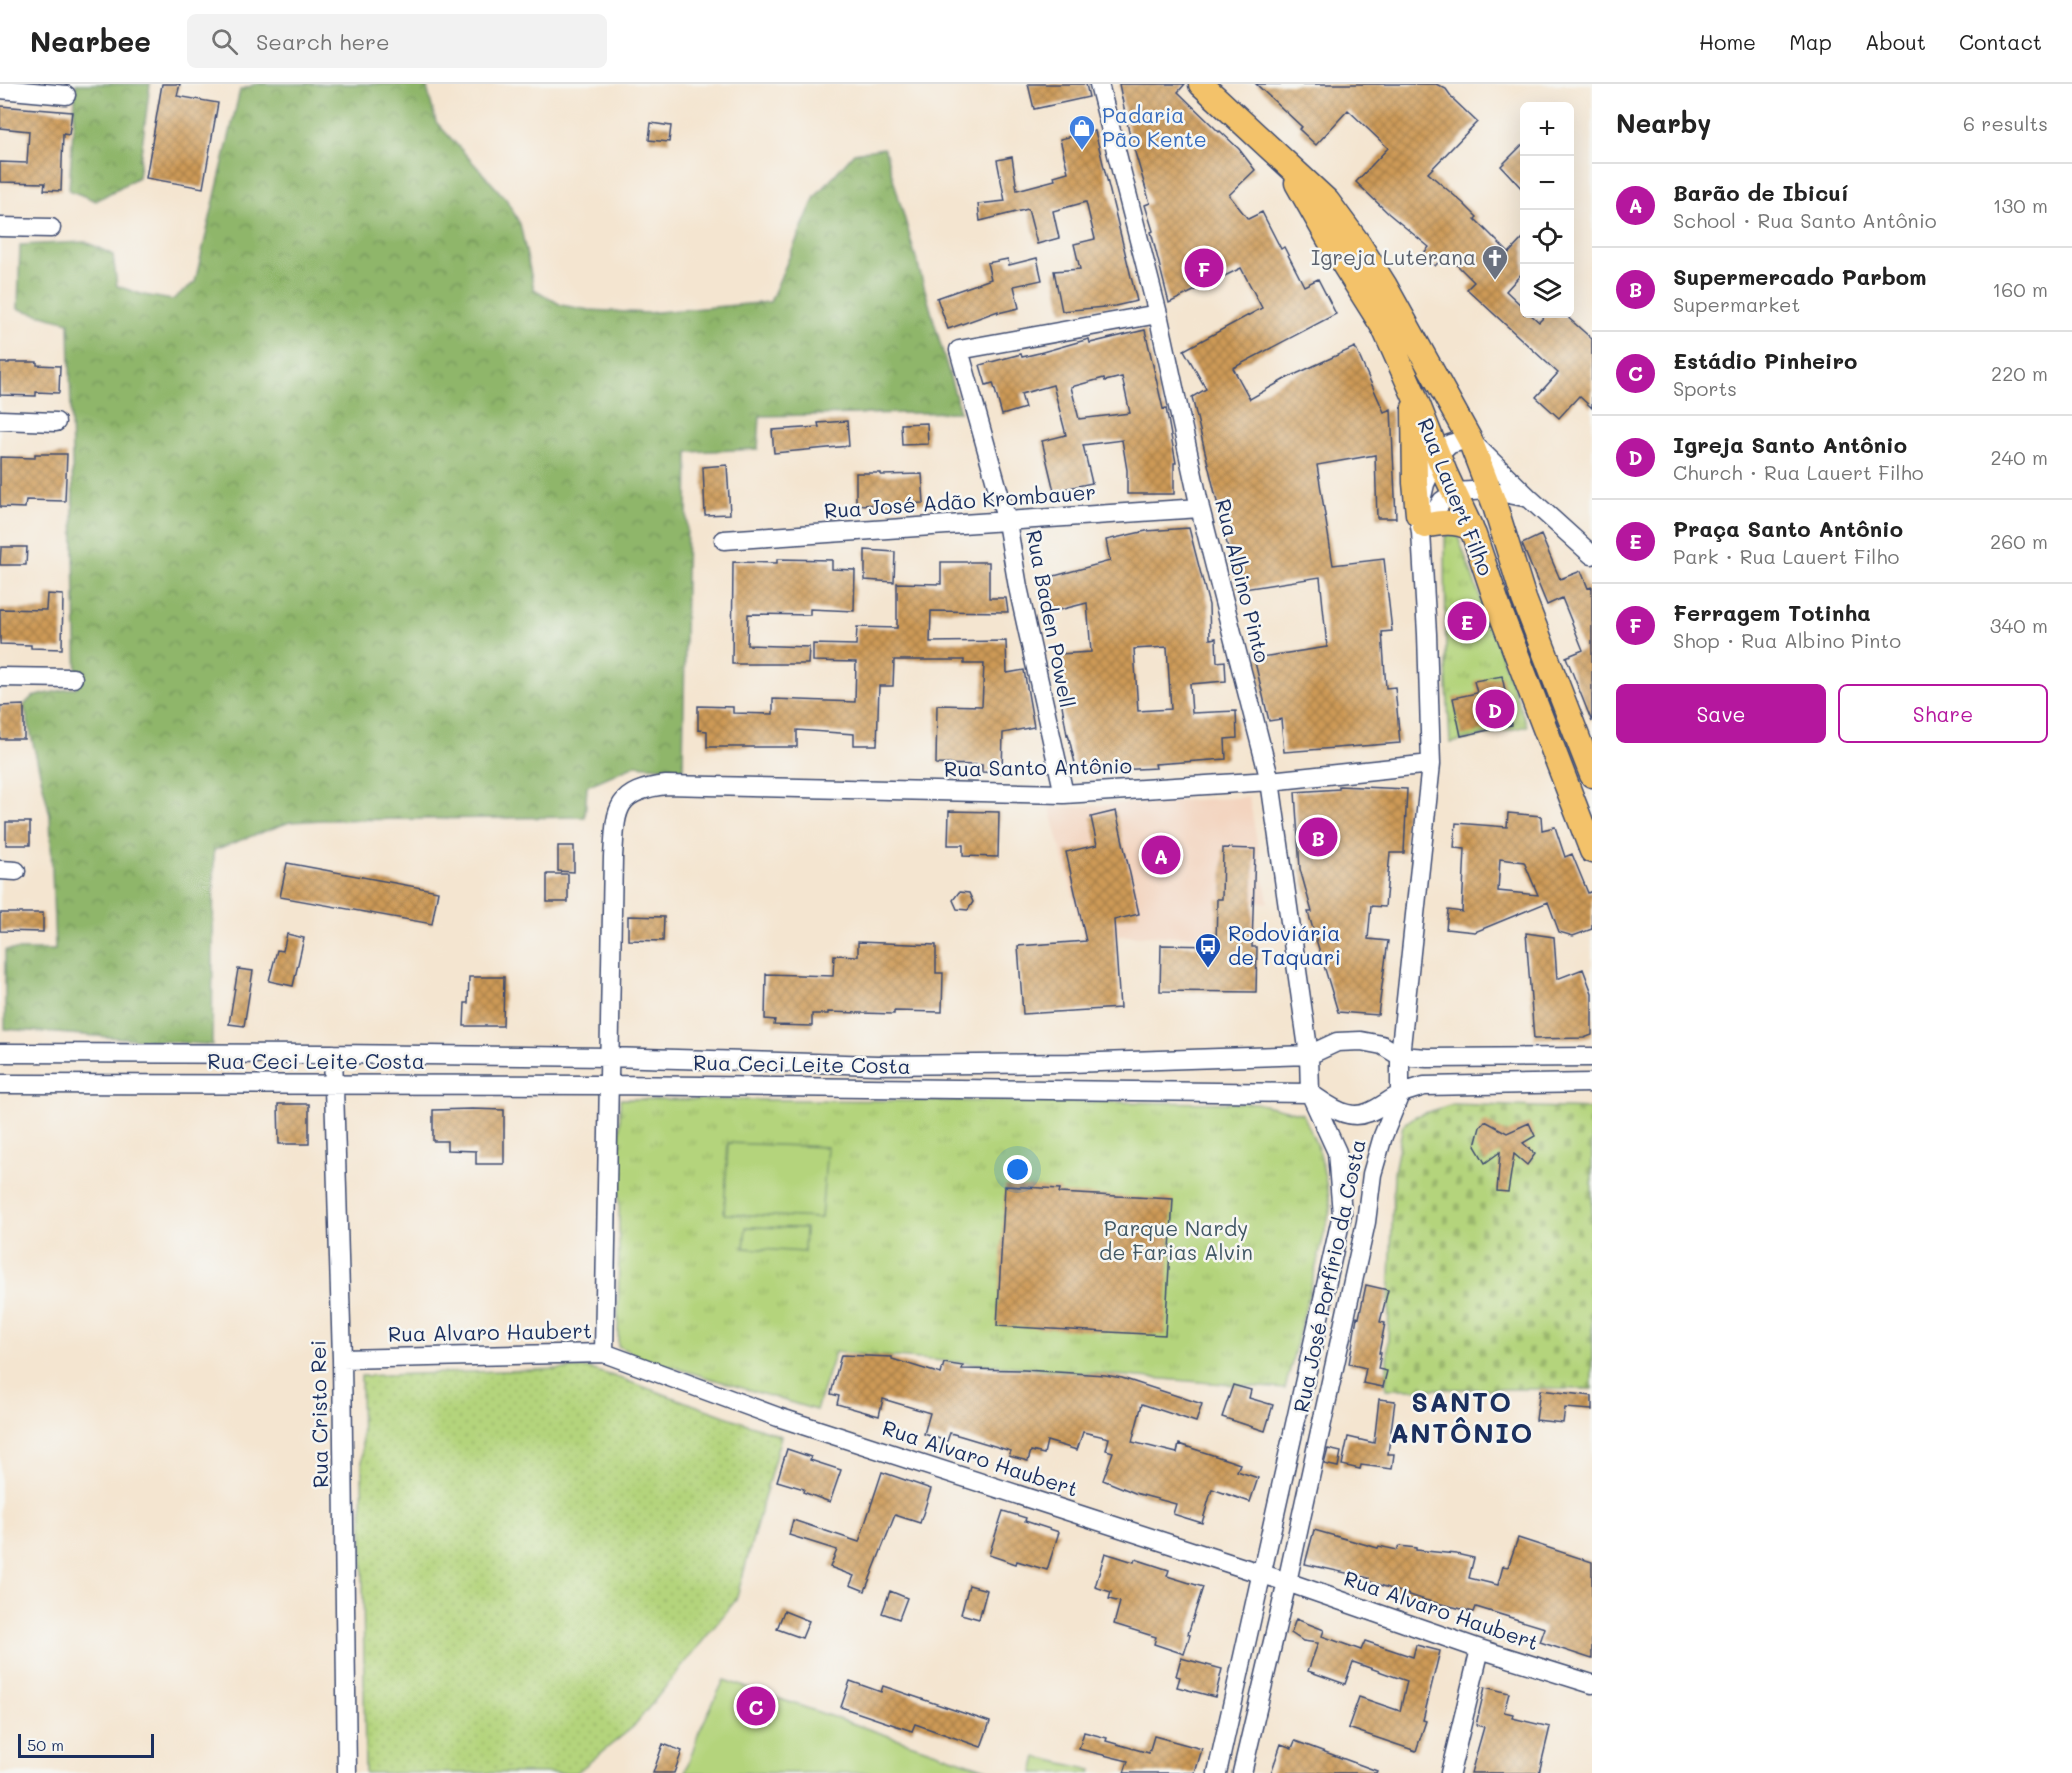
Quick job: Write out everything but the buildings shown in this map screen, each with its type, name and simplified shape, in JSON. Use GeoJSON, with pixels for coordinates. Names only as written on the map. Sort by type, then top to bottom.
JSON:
{"type":"FeatureCollection","features":[{"type":"Feature","properties":{"kind":"main road","name":"Rua Lauert Filho"},"geometry":{"type":"LineString","coordinates":[[1201,84],[1327,201],[1358,243],[1385,286],[1470,440],[1489,490],[1524,599],[1592,775]]}},
{"type":"Feature","properties":{"kind":"main road","name":"Rua Lauert Filho"},"geometry":{"type":"LineString","coordinates":[[1284,160],[1338,255],[1384,328],[1414,395],[1438,456],[1471,528],[1498,606],[1592,851]]}},
{"type":"Feature","properties":{"kind":"main road"},"geometry":{"type":"LineString","coordinates":[[1437,380],[1414,395],[1414,483],[1422,524],[1449,522],[1460,523],[1471,528]]}},
{"type":"Feature","properties":{"kind":"main road"},"geometry":{"type":"LineString","coordinates":[[1498,606],[1524,599]]}},
{"type":"Feature","properties":{"kind":"street","name":"Rua Albino Pinto"},"geometry":{"type":"LineString","coordinates":[[1100,84],[1158,314],[1200,508],[1270,781],[1310,1054],[1310,1093]]}},
{"type":"Feature","properties":{"kind":"street"},"geometry":{"type":"LineString","coordinates":[[0,89],[66,96]]}},
{"type":"Feature","properties":{"kind":"street"},"geometry":{"type":"LineString","coordinates":[[0,227],[51,228]]}},
{"type":"Feature","properties":{"kind":"street","name":"Rua Baden Powell"},"geometry":{"type":"LineString","coordinates":[[1064,794],[1017,587],[1007,522],[959,350],[1158,314]]}},
{"type":"Feature","properties":{"kind":"street"},"geometry":{"type":"LineString","coordinates":[[0,420],[56,422]]}},
{"type":"Feature","properties":{"kind":"street"},"geometry":{"type":"LineString","coordinates":[[1438,456],[1450,444],[1470,440],[1592,555]]}},
{"type":"Feature","properties":{"kind":"street","name":"Rua José Porfírio da Costa"},"geometry":{"type":"LineString","coordinates":[[1242,1773],[1287,1582],[1366,1222],[1372,1174],[1383,1136],[1400,1094],[1400,1056],[1431,764],[1422,524],[1425,484],[1438,456]]}},
{"type":"Feature","properties":{"kind":"street"},"geometry":{"type":"LineString","coordinates":[[1422,524],[1442,501],[1455,492],[1489,490],[1529,498]]}},
{"type":"Feature","properties":{"kind":"street","name":"Rua José Adão Krombauer"},"geometry":{"type":"LineString","coordinates":[[724,540],[1200,508]]}},
{"type":"Feature","properties":{"kind":"street"},"geometry":{"type":"LineString","coordinates":[[0,676],[73,678]]}},
{"type":"Feature","properties":{"kind":"street","name":"Rua Santo Antônio"},"geometry":{"type":"LineString","coordinates":[[609,1057],[613,857],[616,820],[620,807],[630,795],[644,788],[666,785],[1064,794],[1270,781],[1431,764]]}},
{"type":"Feature","properties":{"kind":"street","name":"Rua Ceci Leite Costa"},"geometry":{"type":"LineString","coordinates":[[0,1053],[609,1057],[877,1065],[1070,1063],[1310,1054],[1337,1042],[1360,1041],[1382,1046],[1400,1056],[1427,1058],[1592,1057]]}},
{"type":"Feature","properties":{"kind":"street","name":"Rua Cristo Rei"},"geometry":{"type":"LineString","coordinates":[[333,1054],[342,1359],[347,1773]]}},
{"type":"Feature","properties":{"kind":"street"},"geometry":{"type":"LineString","coordinates":[[604,1353],[609,1057]]}},
{"type":"Feature","properties":{"kind":"street"},"geometry":{"type":"LineString","coordinates":[[877,1065],[877,1089]]}},
{"type":"Feature","properties":{"kind":"street"},"geometry":{"type":"LineString","coordinates":[[1310,1093],[1336,1110],[1350,1115],[1362,1114],[1387,1103],[1400,1094],[1424,1086],[1592,1083]]}},
{"type":"Feature","properties":{"kind":"street","name":"Rua Ceci Leite Costa"},"geometry":{"type":"LineString","coordinates":[[0,1084],[609,1085],[1310,1093]]}},
{"type":"Feature","properties":{"kind":"street","name":"Rua José Porfírio da Costa"},"geometry":{"type":"LineString","coordinates":[[1217,1773],[1342,1214],[1337,1152],[1310,1093]]}},
{"type":"Feature","properties":{"kind":"street","name":"Rua Alvaro Haubert"},"geometry":{"type":"LineString","coordinates":[[342,1359],[604,1353],[778,1417],[1287,1582],[1480,1649],[1592,1684]]}},
{"type":"Feature","properties":{"kind":"street"},"geometry":{"type":"LineString","coordinates":[[1450,1773],[1480,1649]]}},
{"type":"Feature","properties":{"kind":"shaded area"},"geometry":{"type":"Polygon","coordinates":[[[1249,797],[1268,902],[1254,903],[1255,936],[1084,936],[1050,808],[1249,797]]]}},
{"type":"Feature","properties":{"kind":"green space"},"geometry":{"type":"Polygon","coordinates":[[[76,84],[150,84],[138,177],[96,201],[69,190],[76,84]]]}},
{"type":"Feature","properties":{"kind":"green space"},"geometry":{"type":"Polygon","coordinates":[[[256,84],[426,84],[436,122],[506,199],[520,224],[534,289],[561,305],[589,310],[647,313],[770,302],[815,197],[854,153],[883,148],[960,412],[760,416],[758,449],[688,452],[683,769],[635,765],[587,786],[585,817],[290,822],[214,850],[212,1045],[5,1029],[5,950],[55,950],[50,815],[24,705],[32,697],[77,687],[69,322],[18,309],[20,245],[86,242],[113,255],[117,286],[144,295],[172,300],[195,282],[240,90],[256,84]]]}},
{"type":"Feature","properties":{"kind":"green space"},"geometry":{"type":"Polygon","coordinates":[[[1457,534],[1527,726],[1450,743],[1446,666],[1445,536],[1457,534]]]}},
{"type":"Feature","properties":{"kind":"green space","name":"Parque Nardy de Farias Alvin"},"geometry":{"type":"Polygon","coordinates":[[[620,1099],[1256,1103],[1303,1114],[1320,1153],[1331,1207],[1285,1389],[835,1352],[816,1410],[642,1358],[618,1346],[620,1099]]]}},
{"type":"Feature","properties":{"kind":"green space"},"geometry":{"type":"Polygon","coordinates":[[[1453,1104],[1592,1109],[1592,1389],[1386,1389],[1394,1172],[1403,1125],[1416,1116],[1453,1104]]]}},
{"type":"Feature","properties":{"kind":"green space"},"geometry":{"type":"Polygon","coordinates":[[[728,1143],[827,1147],[821,1218],[724,1214],[728,1143]]]}},
{"type":"Feature","properties":{"kind":"green space"},"geometry":{"type":"Polygon","coordinates":[[[746,1227],[805,1228],[804,1252],[744,1248],[746,1227]]]}},
{"type":"Feature","properties":{"kind":"green space"},"geometry":{"type":"Polygon","coordinates":[[[587,1368],[781,1436],[736,1600],[633,1727],[576,1773],[365,1773],[361,1376],[587,1368]]]}},
{"type":"Feature","properties":{"kind":"green space"},"geometry":{"type":"Polygon","coordinates":[[[724,1680],[998,1773],[685,1773],[699,1732],[724,1680]]]}},
{"type":"Feature","properties":{"kind":"green space"},"geometry":{"type":"Polygon","coordinates":[[[1037,1757],[1092,1770],[1091,1773],[1033,1773],[1037,1757]]]}},
{"type":"Feature","properties":{"kind":"place","name":"Padaria Pão Kente"},"geometry":{"type":"Point","coordinates":[1082,151]}},
{"type":"Feature","properties":{"kind":"place","name":"Ferragem Totinha"},"geometry":{"type":"Point","coordinates":[1204,268]}},
{"type":"Feature","properties":{"kind":"place","name":"Igreja Luterana"},"geometry":{"type":"Point","coordinates":[1495,281]}},
{"type":"Feature","properties":{"kind":"place","name":"Praça Santo Antônio"},"geometry":{"type":"Point","coordinates":[1467,621]}},
{"type":"Feature","properties":{"kind":"place","name":"Igreja Santo Antônio"},"geometry":{"type":"Point","coordinates":[1495,709]}},
{"type":"Feature","properties":{"kind":"place","name":"Supermercado Parbom"},"geometry":{"type":"Point","coordinates":[1318,837]}},
{"type":"Feature","properties":{"kind":"place","name":"Barão de Ibicuí"},"geometry":{"type":"Point","coordinates":[1161,855]}},
{"type":"Feature","properties":{"kind":"place","name":"Rodoviária de Taquari"},"geometry":{"type":"Point","coordinates":[1208,969]}},
{"type":"Feature","properties":{"kind":"place","name":"Estádio Pinheiro"},"geometry":{"type":"Point","coordinates":[756,1706]}},
{"type":"Feature","properties":{"kind":"district","name":"SANTO ANTÔNIO"},"geometry":{"type":"Point","coordinates":[1462,1418]}}]}
